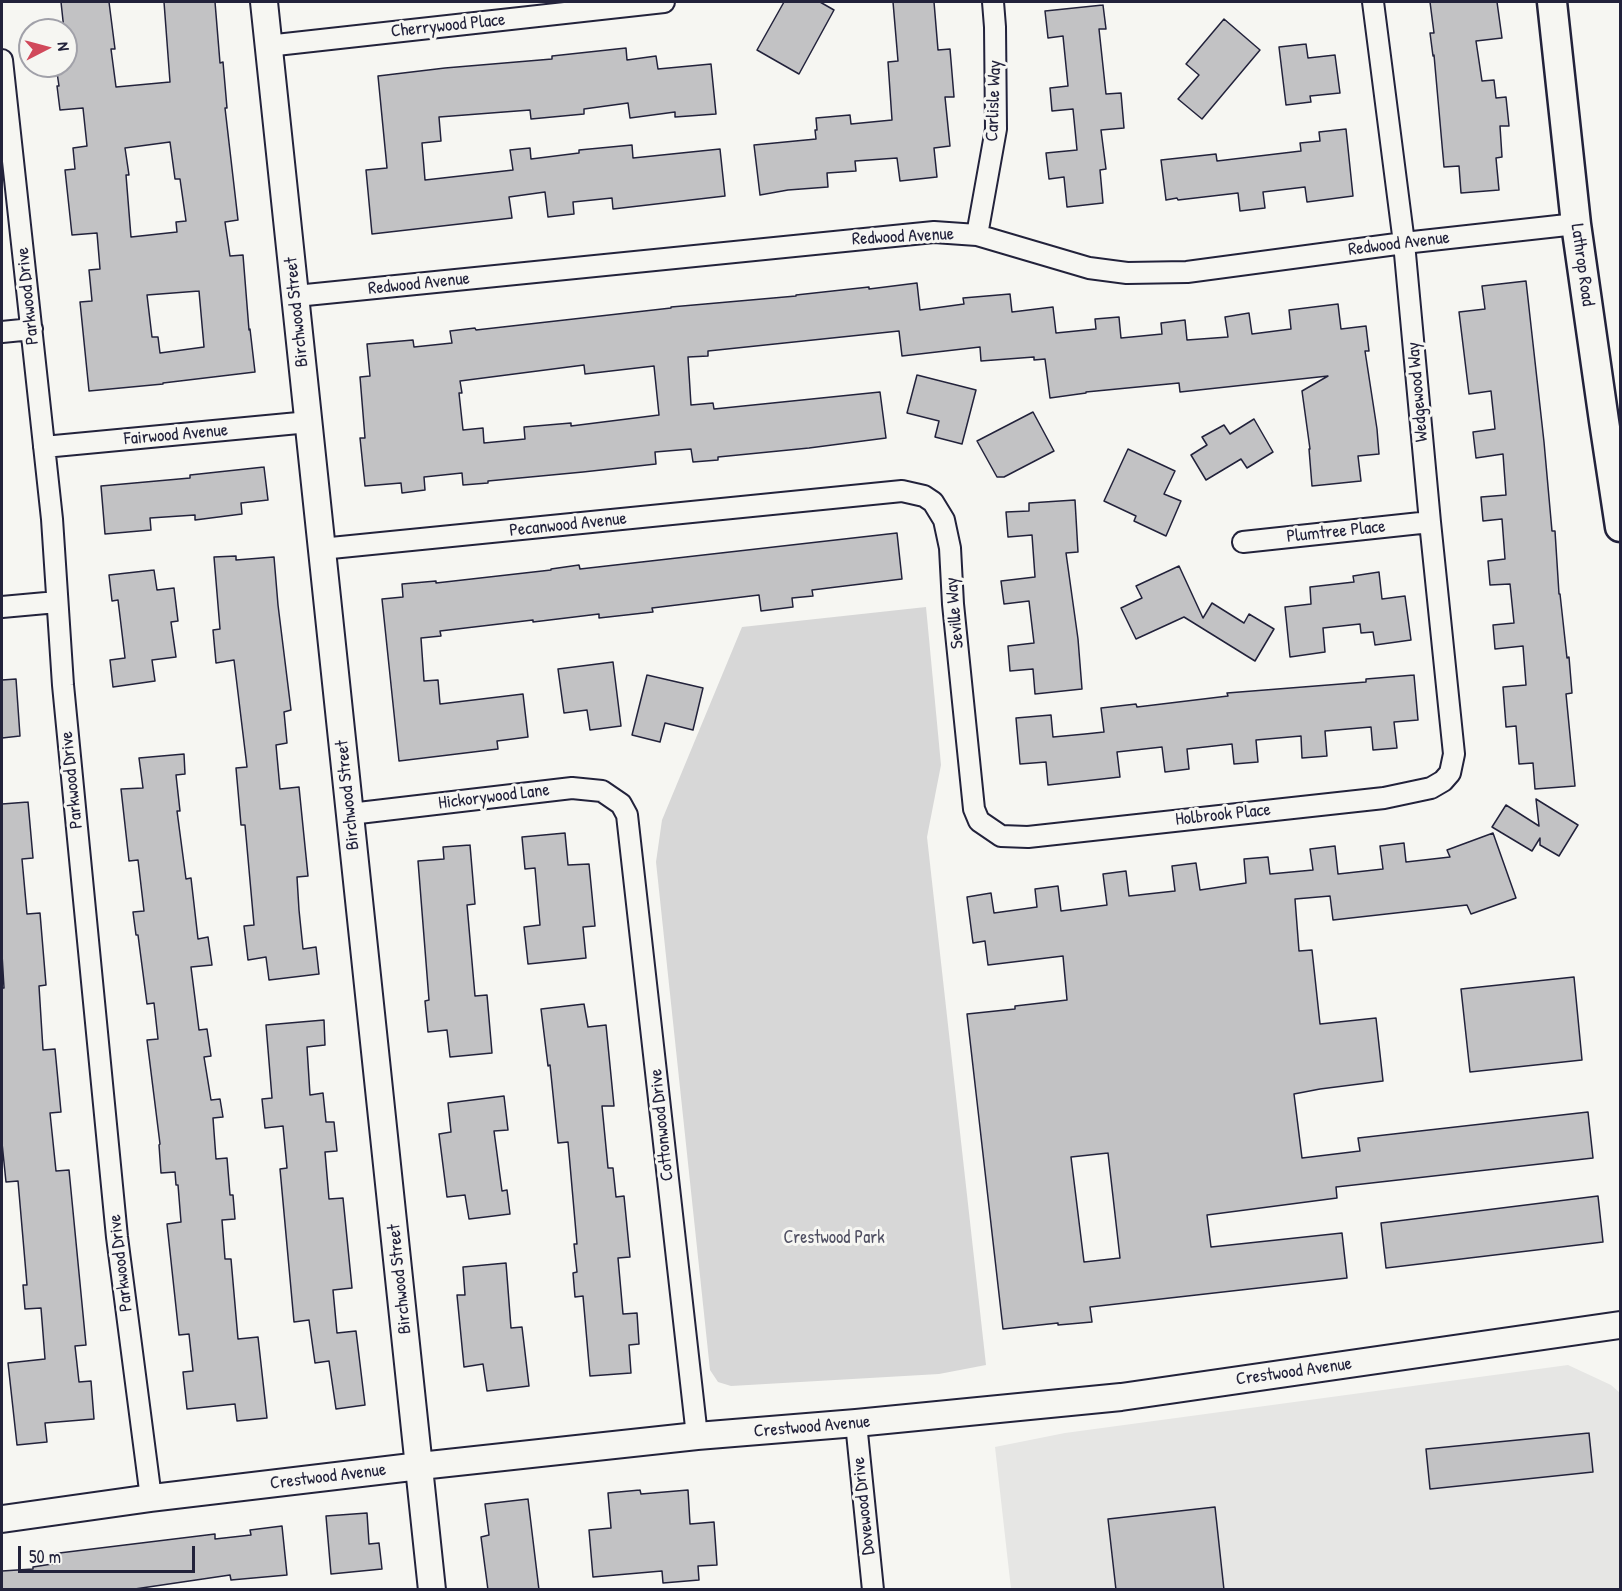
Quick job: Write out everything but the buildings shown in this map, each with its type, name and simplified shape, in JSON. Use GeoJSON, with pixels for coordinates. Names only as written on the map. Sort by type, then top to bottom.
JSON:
{"type":"FeatureCollection","features":[{"type":"Feature","properties":{"kind":"main road","name":"Lathrop Road"},"geometry":{"type":"LineString","coordinates":[[1552,2],[1576,224],[1620,527]]}},
{"type":"Feature","properties":{"kind":"street","name":"Birchwood Street"},"geometry":{"type":"LineString","coordinates":[[264,2],[432,1590]]}},
{"type":"Feature","properties":{"kind":"street","name":"Cherrywood Place"},"geometry":{"type":"LineString","coordinates":[[267,46],[663,2]]}},
{"type":"Feature","properties":{"kind":"street","name":"Carlisle Way"},"geometry":{"type":"LineString","coordinates":[[977,235],[996,129],[993,2]]}},
{"type":"Feature","properties":{"kind":"street","name":"Wedgewood Way"},"geometry":{"type":"LineString","coordinates":[[1372,2],[1404,243],[1454,754],[1450,773],[1443,781]]}},
{"type":"Feature","properties":{"kind":"street","name":"Parkwood Drive"},"geometry":{"type":"LineString","coordinates":[[2,60],[52,519],[63,685],[117,1237],[151,1498]]}},
{"type":"Feature","properties":{"kind":"street","name":"Redwood Avenue"},"geometry":{"type":"LineString","coordinates":[[296,296],[934,232],[977,235],[1089,268],[1127,273],[1187,272],[1404,243],[1576,224]]}},
{"type":"Feature","properties":{"kind":"street"},"geometry":{"type":"LineString","coordinates":[[2,332],[32,329]]}},
{"type":"Feature","properties":{"kind":"street","name":"Fairwood Avenue"},"geometry":{"type":"LineString","coordinates":[[44,447],[309,422]]}},
{"type":"Feature","properties":{"kind":"street","name":"Seville Way"},"geometry":{"type":"LineString","coordinates":[[814,500],[902,491],[924,496],[933,502],[944,520],[950,548],[953,604],[974,809],[980,821],[1001,836]]}},
{"type":"Feature","properties":{"kind":"street","name":"Pecanwood Avenue"},"geometry":{"type":"LineString","coordinates":[[321,549],[814,500]]}},
{"type":"Feature","properties":{"kind":"street","name":"Plumtree Place"},"geometry":{"type":"LineString","coordinates":[[1243,542],[1430,522]]}},
{"type":"Feature","properties":{"kind":"street"},"geometry":{"type":"LineString","coordinates":[[2,607],[57,602]]}},
{"type":"Feature","properties":{"kind":"street","name":"Holbrook Place"},"geometry":{"type":"LineString","coordinates":[[1001,836],[1028,837],[1384,798],[1431,788],[1443,781]]}},
{"type":"Feature","properties":{"kind":"street","name":"Hickorywood Lane"},"geometry":{"type":"LineString","coordinates":[[351,814],[572,788],[602,791],[621,804],[627,815]]}},
{"type":"Feature","properties":{"kind":"street","name":"Cottonwood Drive"},"geometry":{"type":"LineString","coordinates":[[627,815],[697,1436]]}},
{"type":"Feature","properties":{"kind":"street","name":"Crestwood Avenue"},"geometry":{"type":"LineString","coordinates":[[2,1519],[151,1498],[697,1436],[856,1424],[1121,1397],[1620,1325]]}},
{"type":"Feature","properties":{"kind":"street","name":"Dovewood Drive"},"geometry":{"type":"LineString","coordinates":[[856,1424],[873,1590]]}},
{"type":"Feature","properties":{"kind":"shaded area"},"geometry":{"type":"Polygon","coordinates":[[[1568,1365],[1611,1385],[1620,1393],[1620,1589],[1011,1589],[995,1447],[1065,1433],[1568,1365]]]}},
{"type":"Feature","properties":{"kind":"green space","name":"Crestwood Park"},"geometry":{"type":"Polygon","coordinates":[[[926,607],[941,765],[927,837],[986,1365],[939,1374],[731,1386],[718,1382],[710,1370],[656,862],[662,820],[742,627],[926,607]]]}}]}
